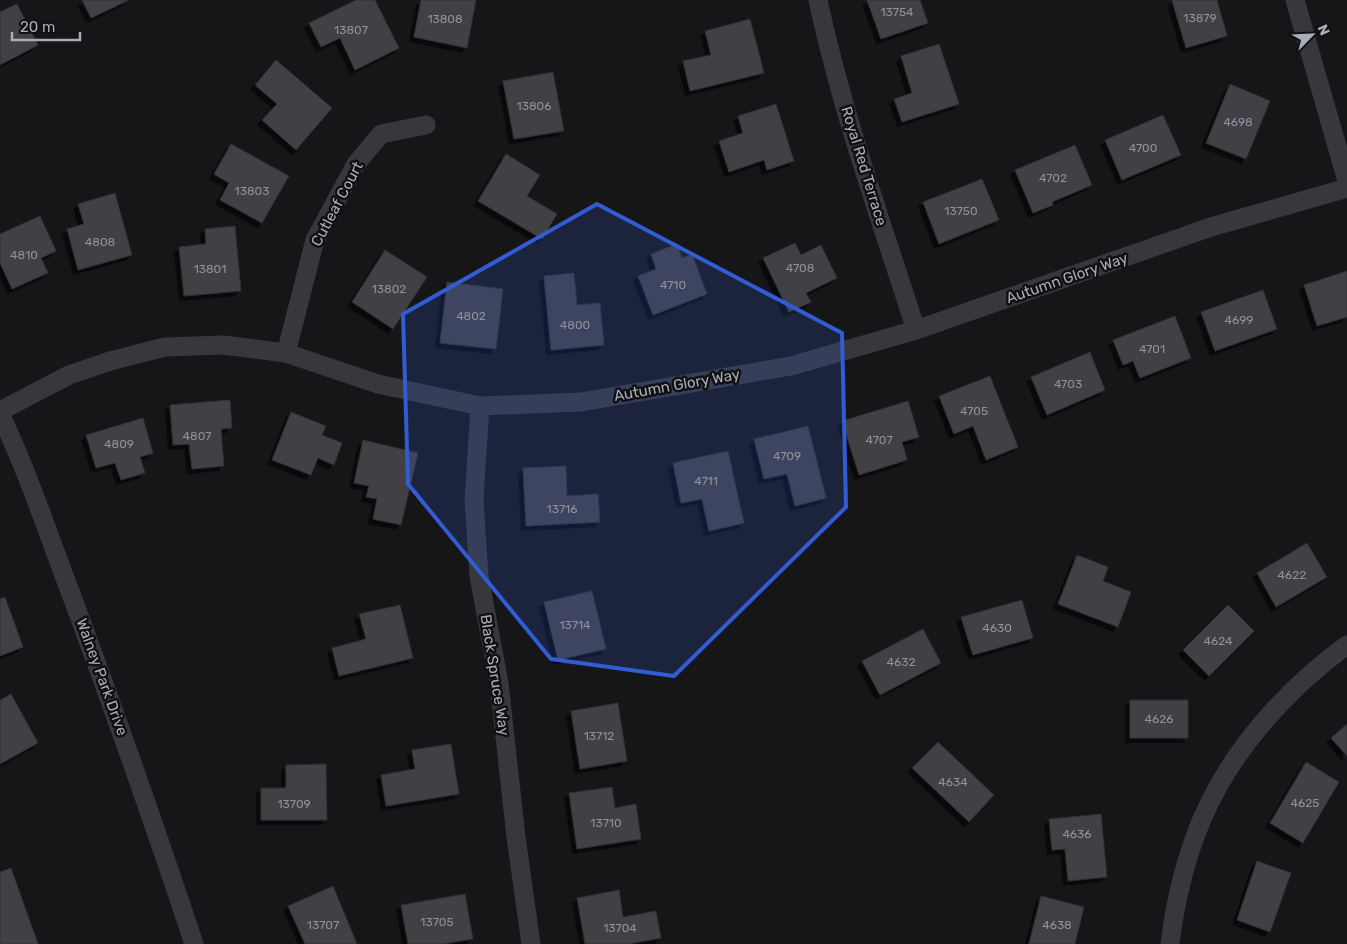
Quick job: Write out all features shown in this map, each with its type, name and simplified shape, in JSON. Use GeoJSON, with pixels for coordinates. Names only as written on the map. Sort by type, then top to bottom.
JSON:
{"type":"FeatureCollection","features":[{"type":"Feature","properties":{"kind":"street","name":"Royal Red Terrace"},"geometry":{"type":"LineString","coordinates":[[818,0],[828,49],[858,152],[916,330]]}},
{"type":"Feature","properties":{"kind":"street"},"geometry":{"type":"LineString","coordinates":[[1295,0],[1347,181]]}},
{"type":"Feature","properties":{"kind":"street","name":"Cutleaf Court"},"geometry":{"type":"LineString","coordinates":[[286,353],[315,240],[356,164],[381,134],[426,125]]}},
{"type":"Feature","properties":{"kind":"street","name":"Autumn Glory Way"},"geometry":{"type":"LineString","coordinates":[[0,413],[69,375],[110,361],[165,347],[223,345],[286,353],[378,384],[480,406],[581,402],[792,366],[916,330],[1211,228],[1347,188]]}},
{"type":"Feature","properties":{"kind":"street","name":"Black Spruce Way"},"geometry":{"type":"LineString","coordinates":[[480,406],[474,500],[479,576],[500,683],[516,837],[531,944]]}},
{"type":"Feature","properties":{"kind":"street","name":"Walney Park Drive"},"geometry":{"type":"LineString","coordinates":[[0,413],[18,453],[156,826],[194,944]]}},
{"type":"Feature","properties":{"kind":"street"},"geometry":{"type":"LineString","coordinates":[[1170,944],[1174,912],[1193,845],[1202,819],[1216,791],[1247,744],[1272,712],[1296,686],[1347,645]]}},
{"type":"Feature","properties":{"kind":"highlighted area"},"geometry":{"type":"Polygon","coordinates":[[[597,204],[842,333],[846,507],[674,676],[551,659],[408,484],[403,314],[597,204]]]}},
{"type":"Feature","properties":{"kind":"building"},"geometry":{"type":"Polygon","coordinates":[[[82,0],[129,0],[91,18],[82,0]]]}},
{"type":"Feature","properties":{"kind":"building"},"geometry":{"type":"Polygon","coordinates":[[[356,0],[375,0],[399,48],[355,70],[340,38],[321,47],[309,23],[356,0]]]}},
{"type":"Feature","properties":{"kind":"building"},"geometry":{"type":"Polygon","coordinates":[[[421,0],[476,0],[467,48],[414,37],[421,0]]]}},
{"type":"Feature","properties":{"kind":"building"},"geometry":{"type":"Polygon","coordinates":[[[867,0],[920,0],[928,23],[881,39],[867,0]]]}},
{"type":"Feature","properties":{"kind":"building"},"geometry":{"type":"Polygon","coordinates":[[[1172,0],[1217,0],[1227,36],[1186,48],[1172,0]]]}},
{"type":"Feature","properties":{"kind":"building"},"geometry":{"type":"Polygon","coordinates":[[[17,4],[38,45],[0,65],[0,12],[17,4]]]}},
{"type":"Feature","properties":{"kind":"building"},"geometry":{"type":"Polygon","coordinates":[[[750,19],[764,73],[690,91],[683,61],[711,55],[705,31],[750,19]]]}},
{"type":"Feature","properties":{"kind":"building"},"geometry":{"type":"Polygon","coordinates":[[[939,44],[959,104],[902,122],[894,99],[912,93],[901,56],[939,44]]]}},
{"type":"Feature","properties":{"kind":"building"},"geometry":{"type":"Polygon","coordinates":[[[276,60],[332,108],[296,150],[262,120],[277,104],[255,85],[276,60]]]}},
{"type":"Feature","properties":{"kind":"building"},"geometry":{"type":"Polygon","coordinates":[[[553,72],[564,131],[514,139],[503,81],[553,72]]]}},
{"type":"Feature","properties":{"kind":"building"},"geometry":{"type":"Polygon","coordinates":[[[1230,84],[1270,101],[1246,159],[1206,143],[1230,84]]]}},
{"type":"Feature","properties":{"kind":"building"},"geometry":{"type":"Polygon","coordinates":[[[776,104],[794,161],[767,170],[764,160],[729,172],[719,141],[743,133],[738,116],[776,104]]]}},
{"type":"Feature","properties":{"kind":"building"},"geometry":{"type":"Polygon","coordinates":[[[1163,115],[1181,155],[1122,180],[1105,140],[1163,115]]]}},
{"type":"Feature","properties":{"kind":"building"},"geometry":{"type":"Polygon","coordinates":[[[231,144],[289,176],[262,223],[220,200],[229,183],[214,174],[231,144]]]}},
{"type":"Feature","properties":{"kind":"building"},"geometry":{"type":"Polygon","coordinates":[[[1075,145],[1092,185],[1052,202],[1053,205],[1033,213],[1015,170],[1075,145]]]}},
{"type":"Feature","properties":{"kind":"building"},"geometry":{"type":"Polygon","coordinates":[[[506,154],[540,175],[527,196],[557,214],[542,239],[478,201],[506,154]]]}},
{"type":"Feature","properties":{"kind":"building"},"geometry":{"type":"Polygon","coordinates":[[[982,179],[999,220],[939,244],[923,202],[982,179]]]}},
{"type":"Feature","properties":{"kind":"building"},"geometry":{"type":"Polygon","coordinates":[[[115,193],[132,255],[78,270],[67,229],[84,224],[78,204],[115,193]]]}},
{"type":"Feature","properties":{"kind":"building"},"geometry":{"type":"Polygon","coordinates":[[[40,216],[56,251],[41,258],[48,273],[12,289],[0,263],[0,234],[40,216]]]}},
{"type":"Feature","properties":{"kind":"building"},"geometry":{"type":"Polygon","coordinates":[[[235,226],[241,291],[184,296],[179,247],[206,244],[205,229],[235,226]]]}},
{"type":"Feature","properties":{"kind":"building"},"geometry":{"type":"Polygon","coordinates":[[[795,243],[801,255],[821,245],[837,278],[806,293],[811,302],[789,312],[763,258],[795,243]]]}},
{"type":"Feature","properties":{"kind":"building"},"geometry":{"type":"Polygon","coordinates":[[[677,244],[682,258],[692,254],[707,294],[653,315],[638,276],[656,269],[651,254],[677,244]]]}},
{"type":"Feature","properties":{"kind":"building"},"geometry":{"type":"Polygon","coordinates":[[[385,250],[427,277],[393,329],[352,302],[385,250]]]}},
{"type":"Feature","properties":{"kind":"building"},"geometry":{"type":"Polygon","coordinates":[[[1347,271],[1347,317],[1317,326],[1304,285],[1347,271]]]}},
{"type":"Feature","properties":{"kind":"building"},"geometry":{"type":"Polygon","coordinates":[[[574,273],[577,305],[600,303],[604,345],[551,350],[544,276],[574,273]]]}},
{"type":"Feature","properties":{"kind":"building"},"geometry":{"type":"Polygon","coordinates":[[[447,282],[503,289],[496,349],[440,343],[447,282]]]}},
{"type":"Feature","properties":{"kind":"building"},"geometry":{"type":"Polygon","coordinates":[[[1263,290],[1277,329],[1215,351],[1201,312],[1263,290]]]}},
{"type":"Feature","properties":{"kind":"building"},"geometry":{"type":"Polygon","coordinates":[[[1175,316],[1191,358],[1140,378],[1133,361],[1123,365],[1113,340],[1175,316]]]}},
{"type":"Feature","properties":{"kind":"building"},"geometry":{"type":"Polygon","coordinates":[[[1090,352],[1105,390],[1047,415],[1031,377],[1090,352]]]}},
{"type":"Feature","properties":{"kind":"building"},"geometry":{"type":"Polygon","coordinates":[[[990,376],[1018,447],[986,460],[973,426],[954,434],[939,396],[990,376]]]}},
{"type":"Feature","properties":{"kind":"building"},"geometry":{"type":"Polygon","coordinates":[[[230,400],[232,428],[221,429],[224,466],[192,469],[189,444],[173,445],[170,405],[230,400]]]}},
{"type":"Feature","properties":{"kind":"building"},"geometry":{"type":"Polygon","coordinates":[[[908,401],[919,437],[902,442],[907,460],[859,475],[842,421],[908,401]]]}},
{"type":"Feature","properties":{"kind":"building"},"geometry":{"type":"Polygon","coordinates":[[[291,412],[326,426],[322,435],[342,443],[334,465],[318,458],[311,475],[272,460],[291,412]]]}},
{"type":"Feature","properties":{"kind":"building"},"geometry":{"type":"Polygon","coordinates":[[[143,418],[153,453],[140,457],[145,473],[121,480],[115,463],[96,468],[86,435],[143,418]]]}},
{"type":"Feature","properties":{"kind":"building"},"geometry":{"type":"Polygon","coordinates":[[[808,426],[826,498],[795,506],[787,474],[764,479],[754,439],[808,426]]]}},
{"type":"Feature","properties":{"kind":"building"},"geometry":{"type":"Polygon","coordinates":[[[363,440],[418,453],[401,525],[373,519],[377,499],[366,497],[369,486],[354,483],[363,440]]]}},
{"type":"Feature","properties":{"kind":"building"},"geometry":{"type":"Polygon","coordinates":[[[728,451],[744,523],[709,531],[702,499],[681,503],[673,463],[728,451]]]}},
{"type":"Feature","properties":{"kind":"building"},"geometry":{"type":"Polygon","coordinates":[[[566,466],[567,496],[598,494],[600,522],[526,526],[523,468],[566,466]]]}},
{"type":"Feature","properties":{"kind":"building"},"geometry":{"type":"Polygon","coordinates":[[[1307,543],[1327,577],[1276,607],[1257,573],[1307,543]]]}},
{"type":"Feature","properties":{"kind":"building"},"geometry":{"type":"Polygon","coordinates":[[[1077,555],[1108,567],[1103,581],[1131,592],[1118,627],[1058,604],[1077,555]]]}},
{"type":"Feature","properties":{"kind":"building"},"geometry":{"type":"Polygon","coordinates":[[[592,591],[606,649],[558,660],[544,602],[592,591]]]}},
{"type":"Feature","properties":{"kind":"building"},"geometry":{"type":"Polygon","coordinates":[[[5,597],[23,647],[0,656],[0,599],[5,597]]]}},
{"type":"Feature","properties":{"kind":"building"},"geometry":{"type":"Polygon","coordinates":[[[1022,600],[1033,638],[973,655],[961,617],[1022,600]]]}},
{"type":"Feature","properties":{"kind":"building"},"geometry":{"type":"Polygon","coordinates":[[[400,605],[413,658],[339,676],[332,648],[366,639],[359,614],[400,605]]]}},
{"type":"Feature","properties":{"kind":"building"},"geometry":{"type":"Polygon","coordinates":[[[1228,605],[1254,631],[1209,676],[1183,650],[1228,605]]]}},
{"type":"Feature","properties":{"kind":"building"},"geometry":{"type":"Polygon","coordinates":[[[923,629],[941,663],[880,695],[862,661],[923,629]]]}},
{"type":"Feature","properties":{"kind":"building"},"geometry":{"type":"Polygon","coordinates":[[[11,694],[38,743],[0,764],[0,700],[11,694]]]}},
{"type":"Feature","properties":{"kind":"building"},"geometry":{"type":"Polygon","coordinates":[[[1130,700],[1188,700],[1188,738],[1130,738],[1130,700]]]}},
{"type":"Feature","properties":{"kind":"building"},"geometry":{"type":"Polygon","coordinates":[[[618,703],[627,761],[580,769],[571,711],[618,703]]]}},
{"type":"Feature","properties":{"kind":"building"},"geometry":{"type":"Polygon","coordinates":[[[1347,724],[1347,756],[1331,738],[1347,724]]]}},
{"type":"Feature","properties":{"kind":"building"},"geometry":{"type":"Polygon","coordinates":[[[938,742],[994,795],[969,822],[912,768],[938,742]]]}},
{"type":"Feature","properties":{"kind":"building"},"geometry":{"type":"Polygon","coordinates":[[[451,744],[459,794],[386,806],[381,775],[415,769],[412,750],[451,744]]]}},
{"type":"Feature","properties":{"kind":"building"},"geometry":{"type":"Polygon","coordinates":[[[1306,762],[1339,782],[1303,843],[1270,823],[1306,762]]]}},
{"type":"Feature","properties":{"kind":"building"},"geometry":{"type":"Polygon","coordinates":[[[326,764],[327,820],[261,820],[261,788],[286,788],[286,765],[326,764]]]}},
{"type":"Feature","properties":{"kind":"building"},"geometry":{"type":"Polygon","coordinates":[[[612,787],[615,808],[636,804],[641,839],[577,849],[569,793],[612,787]]]}},
{"type":"Feature","properties":{"kind":"building"},"geometry":{"type":"Polygon","coordinates":[[[1101,814],[1107,877],[1068,881],[1065,849],[1052,850],[1049,819],[1101,814]]]}},
{"type":"Feature","properties":{"kind":"building"},"geometry":{"type":"Polygon","coordinates":[[[1257,861],[1291,873],[1270,932],[1237,920],[1257,861]]]}},
{"type":"Feature","properties":{"kind":"building"},"geometry":{"type":"Polygon","coordinates":[[[11,868],[38,944],[0,944],[0,872],[11,868]]]}},
{"type":"Feature","properties":{"kind":"building"},"geometry":{"type":"Polygon","coordinates":[[[333,886],[357,944],[305,944],[288,906],[333,886]]]}},
{"type":"Feature","properties":{"kind":"building"},"geometry":{"type":"Polygon","coordinates":[[[619,890],[623,917],[656,911],[661,938],[629,944],[585,944],[577,898],[619,890]]]}},
{"type":"Feature","properties":{"kind":"building"},"geometry":{"type":"Polygon","coordinates":[[[465,894],[473,939],[443,944],[408,944],[401,905],[465,894]]]}},
{"type":"Feature","properties":{"kind":"building"},"geometry":{"type":"Polygon","coordinates":[[[1041,896],[1084,907],[1075,944],[1029,944],[1041,896]]]}}]}
